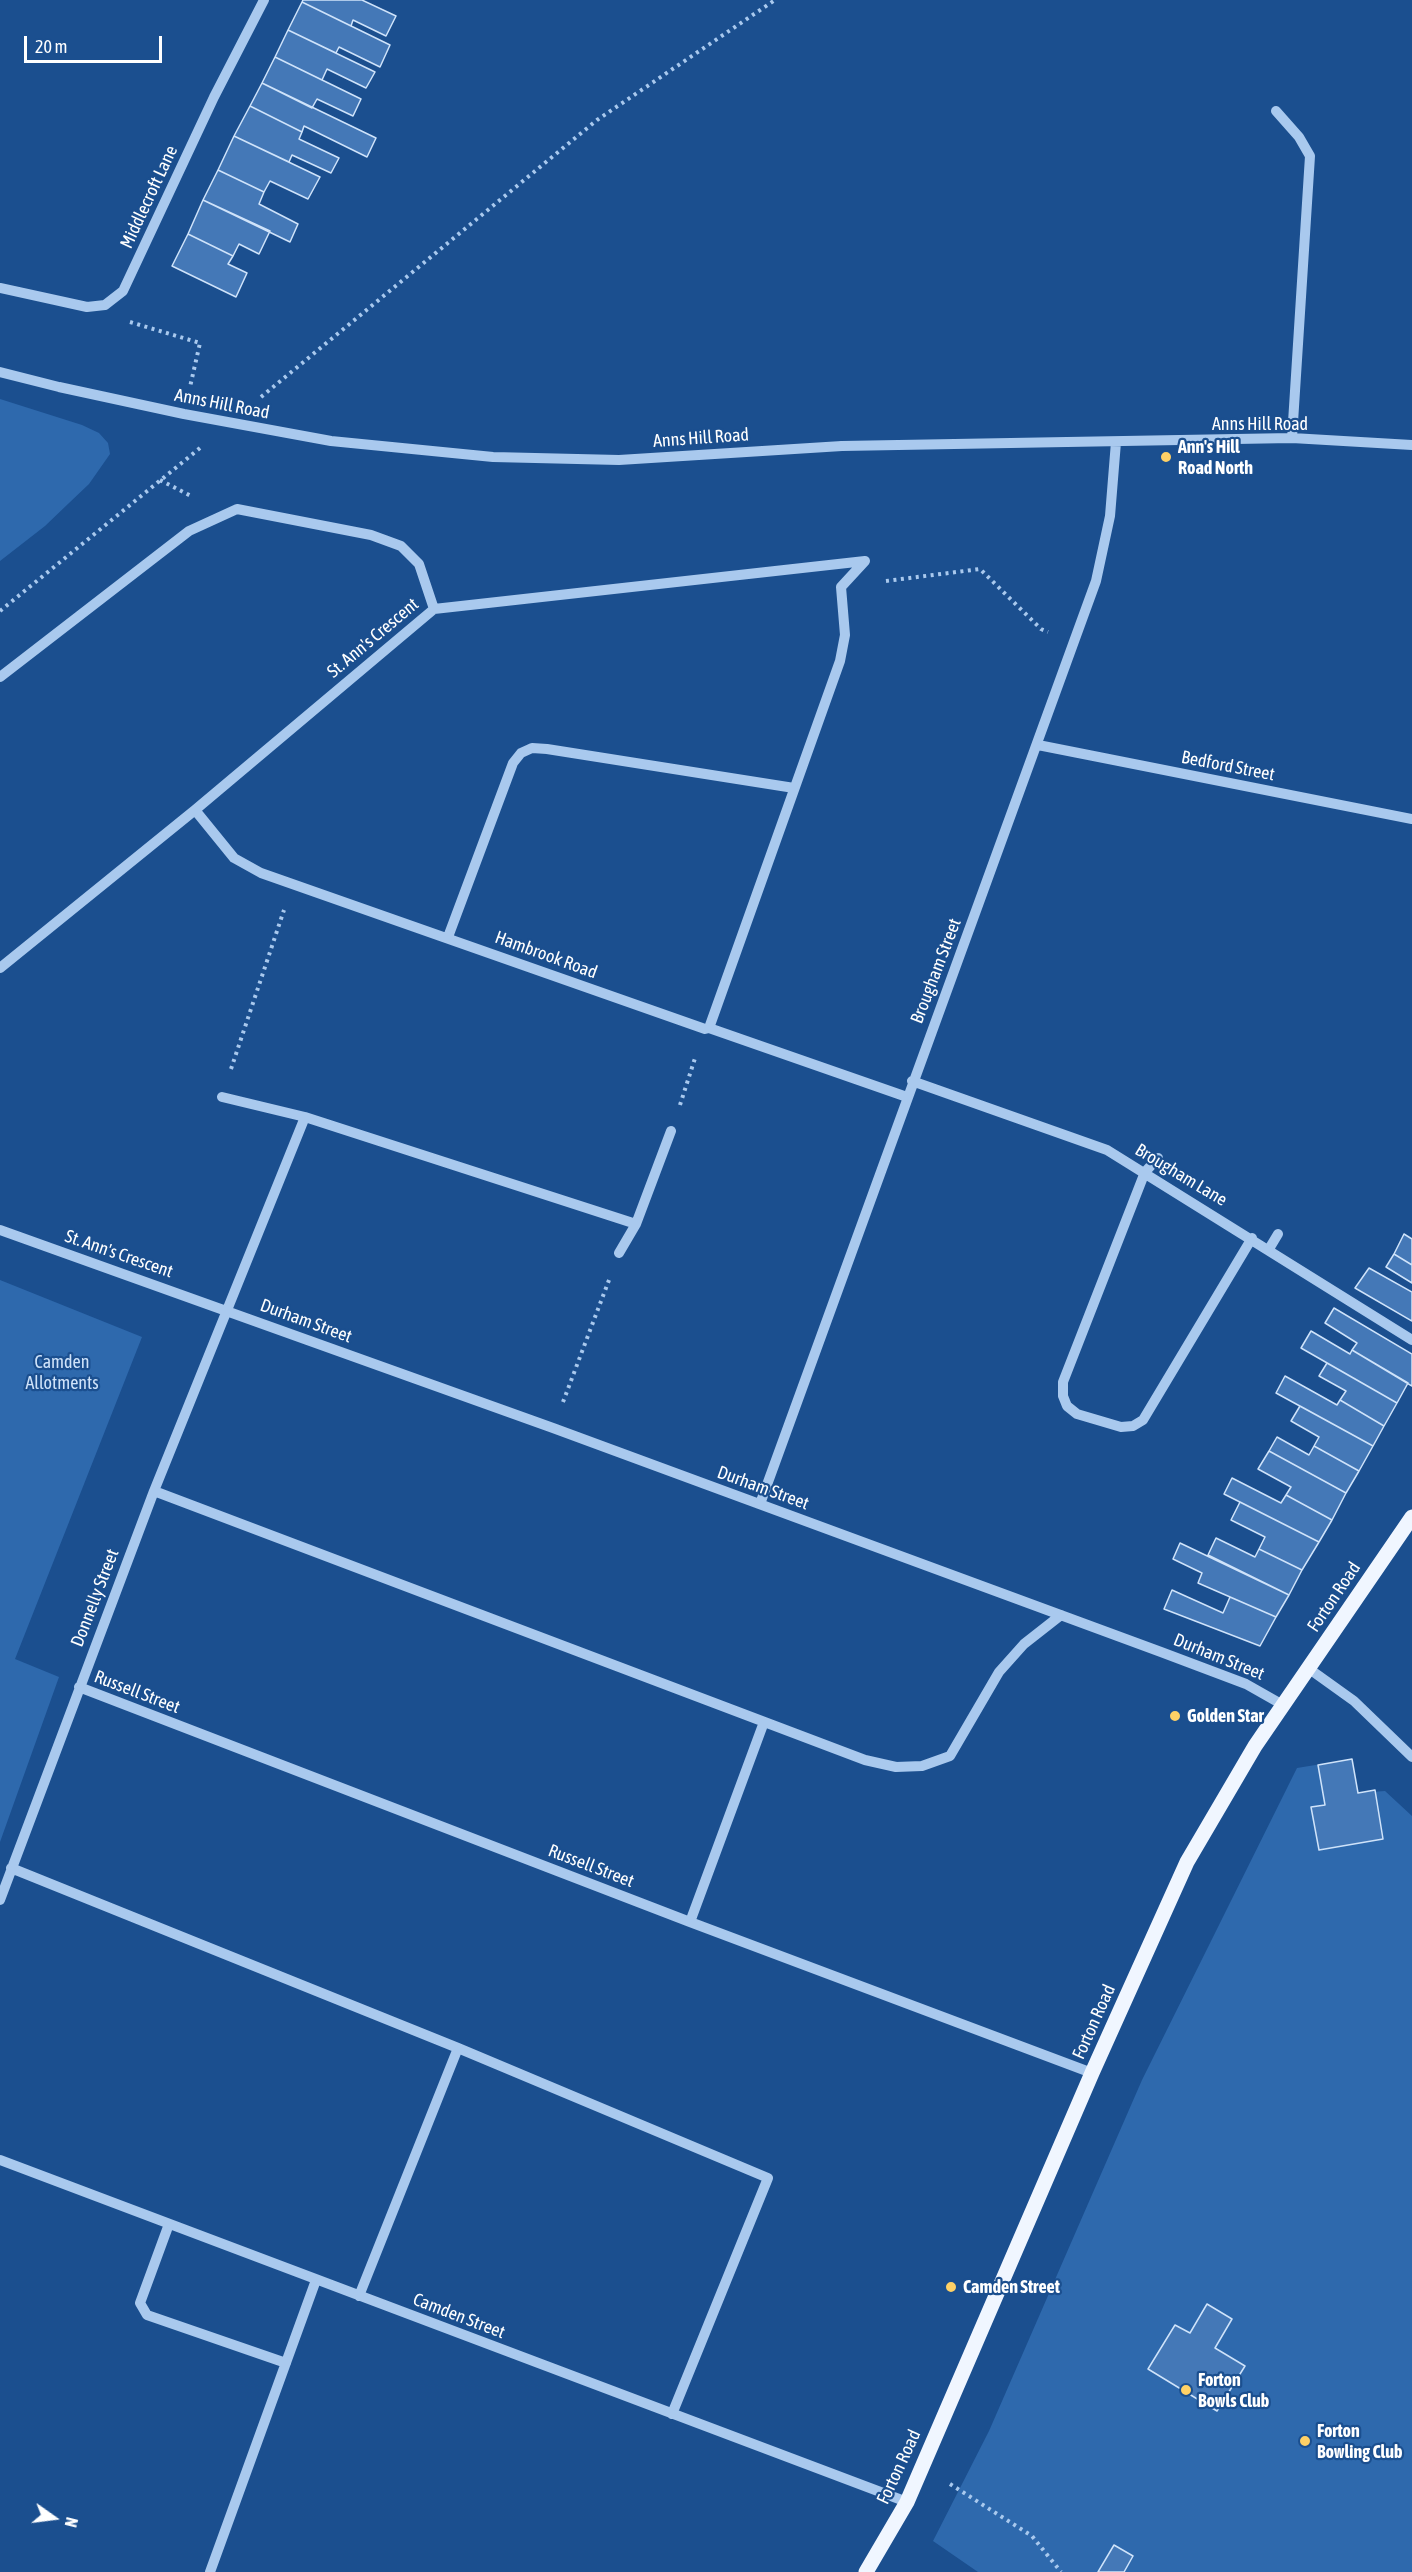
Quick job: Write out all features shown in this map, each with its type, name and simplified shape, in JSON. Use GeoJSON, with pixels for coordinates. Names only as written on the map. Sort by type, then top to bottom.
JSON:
{"type":"FeatureCollection","features":[{"type":"Feature","properties":{"kind":"main road","name":"Forton Road"},"geometry":{"type":"LineString","coordinates":[[866,2572],[907,2502],[1092,2073],[1191,1854],[1235,1777],[1412,1517]]}},
{"type":"Feature","properties":{"kind":"street","name":"Middlecroft Lane"},"geometry":{"type":"LineString","coordinates":[[105,305],[123,291],[214,97],[264,0]]}},
{"type":"Feature","properties":{"kind":"street"},"geometry":{"type":"LineString","coordinates":[[1276,111],[1299,137],[1310,156],[1292,438]]}},
{"type":"Feature","properties":{"kind":"street"},"geometry":{"type":"LineString","coordinates":[[0,288],[87,307],[105,305]]}},
{"type":"Feature","properties":{"kind":"street","name":"Anns Hill Road"},"geometry":{"type":"LineString","coordinates":[[0,372],[184,414],[331,441],[494,457],[619,460],[842,446],[1292,438],[1412,445]]}},
{"type":"Feature","properties":{"kind":"street","name":"Brougham Street"},"geometry":{"type":"LineString","coordinates":[[760,1504],[912,1081],[1038,746],[1096,580],[1110,516],[1116,442]]}},
{"type":"Feature","properties":{"kind":"street"},"geometry":{"type":"LineString","coordinates":[[0,677],[189,531],[237,509],[371,535],[401,546],[419,564],[434,609]]}},
{"type":"Feature","properties":{"kind":"street","name":"St. Ann's Crescent"},"geometry":{"type":"LineString","coordinates":[[0,968],[195,810],[434,609],[865,561],[841,587]]}},
{"type":"Feature","properties":{"kind":"street"},"geometry":{"type":"LineString","coordinates":[[707,1029],[840,661],[845,635],[841,587]]}},
{"type":"Feature","properties":{"kind":"street","name":"Bedford Street"},"geometry":{"type":"LineString","coordinates":[[1038,746],[1412,819]]}},
{"type":"Feature","properties":{"kind":"street"},"geometry":{"type":"LineString","coordinates":[[448,937],[513,763],[521,753],[532,748],[572,752],[794,788]]}},
{"type":"Feature","properties":{"kind":"street","name":"Hambrook Road"},"geometry":{"type":"LineString","coordinates":[[195,810],[234,858],[261,873],[907,1097]]}},
{"type":"Feature","properties":{"kind":"street","name":"Brougham Lane"},"geometry":{"type":"LineString","coordinates":[[912,1081],[1107,1150],[1252,1238],[1412,1340]]}},
{"type":"Feature","properties":{"kind":"street"},"geometry":{"type":"LineString","coordinates":[[222,1097],[305,1117],[636,1224]]}},
{"type":"Feature","properties":{"kind":"street","name":"Donnelly Street"},"geometry":{"type":"LineString","coordinates":[[0,1900],[154,1491],[305,1117]]}},
{"type":"Feature","properties":{"kind":"street"},"geometry":{"type":"LineString","coordinates":[[620,1253],[636,1224],[671,1131]]}},
{"type":"Feature","properties":{"kind":"street"},"geometry":{"type":"LineString","coordinates":[[1158,1158],[1145,1172],[1063,1382],[1063,1396],[1067,1406],[1077,1414],[1121,1427],[1133,1426],[1143,1420],[1252,1238]]}},
{"type":"Feature","properties":{"kind":"street","name":"St. Ann's Crescent"},"geometry":{"type":"LineString","coordinates":[[0,1230],[227,1310]]}},
{"type":"Feature","properties":{"kind":"street"},"geometry":{"type":"LineString","coordinates":[[1269,1249],[1278,1234]]}},
{"type":"Feature","properties":{"kind":"street","name":"Durham Street"},"geometry":{"type":"LineString","coordinates":[[227,1310],[1161,1652],[1246,1684],[1283,1705]]}},
{"type":"Feature","properties":{"kind":"street"},"geometry":{"type":"LineString","coordinates":[[154,1491],[865,1760],[896,1767],[922,1766],[950,1756],[999,1672],[1024,1644],[1061,1615]]}},
{"type":"Feature","properties":{"kind":"street"},"geometry":{"type":"LineString","coordinates":[[1308,1668],[1354,1701],[1412,1757]]}},
{"type":"Feature","properties":{"kind":"street","name":"Russell Street"},"geometry":{"type":"LineString","coordinates":[[79,1687],[690,1922],[1092,2073]]}},
{"type":"Feature","properties":{"kind":"street"},"geometry":{"type":"LineString","coordinates":[[690,1922],[764,1722]]}},
{"type":"Feature","properties":{"kind":"street"},"geometry":{"type":"LineString","coordinates":[[11,1868],[458,2048],[768,2178],[672,2414]]}},
{"type":"Feature","properties":{"kind":"street"},"geometry":{"type":"LineString","coordinates":[[359,2296],[458,2048]]}},
{"type":"Feature","properties":{"kind":"street","name":"Camden Street"},"geometry":{"type":"LineString","coordinates":[[0,2160],[907,2502]]}},
{"type":"Feature","properties":{"kind":"street"},"geometry":{"type":"LineString","coordinates":[[169,2224],[140,2303],[147,2315],[286,2362]]}},
{"type":"Feature","properties":{"kind":"street"},"geometry":{"type":"LineString","coordinates":[[210,2572],[316,2280]]}},
{"type":"Feature","properties":{"kind":"path"},"geometry":{"type":"LineString","coordinates":[[260,398],[597,120],[775,0]]}},
{"type":"Feature","properties":{"kind":"path"},"geometry":{"type":"LineString","coordinates":[[105,305],[128,322],[200,343],[184,414]]}},
{"type":"Feature","properties":{"kind":"path"},"geometry":{"type":"LineString","coordinates":[[0,611],[206,443]]}},
{"type":"Feature","properties":{"kind":"path"},"geometry":{"type":"LineString","coordinates":[[841,587],[980,569],[1041,629],[1073,643]]}},
{"type":"Feature","properties":{"kind":"path"},"geometry":{"type":"LineString","coordinates":[[222,1097],[292,884]]}},
{"type":"Feature","properties":{"kind":"path"},"geometry":{"type":"LineString","coordinates":[[671,1131],[707,1029]]}},
{"type":"Feature","properties":{"kind":"path"},"geometry":{"type":"LineString","coordinates":[[553,1428],[620,1253]]}},
{"type":"Feature","properties":{"kind":"path"},"geometry":{"type":"LineString","coordinates":[[922,2467],[1032,2535],[1062,2572]]}},
{"type":"Feature","properties":{"kind":"green space"},"geometry":{"type":"Polygon","coordinates":[[[0,399],[82,425],[99,433],[108,443],[110,454],[89,484],[45,526],[0,561],[0,399]]]}},
{"type":"Feature","properties":{"kind":"green space","name":"Camden Allotments"},"geometry":{"type":"Polygon","coordinates":[[[0,1280],[142,1337],[15,1659],[59,1677],[0,1842],[0,1280]]]}},
{"type":"Feature","properties":{"kind":"green space"},"geometry":{"type":"Polygon","coordinates":[[[1352,1759],[1358,1793],[1385,1791],[1412,1816],[1412,2572],[978,2572],[933,2541],[989,2431],[1142,2080],[1297,1768],[1352,1759]]]}},
{"type":"Feature","properties":{"kind":"building"},"geometry":{"type":"Polygon","coordinates":[[[303,0],[362,0],[396,16],[386,36],[353,20],[351,26],[302,2],[303,0]]]}},
{"type":"Feature","properties":{"kind":"building"},"geometry":{"type":"Polygon","coordinates":[[[302,2],[390,45],[380,67],[339,47],[336,53],[288,30],[302,2]]]}},
{"type":"Feature","properties":{"kind":"building"},"geometry":{"type":"Polygon","coordinates":[[[288,30],[375,72],[366,88],[327,69],[322,80],[275,57],[288,30]]]}},
{"type":"Feature","properties":{"kind":"building"},"geometry":{"type":"Polygon","coordinates":[[[275,57],[361,99],[353,116],[317,99],[312,108],[262,83],[275,57]]]}},
{"type":"Feature","properties":{"kind":"building"},"geometry":{"type":"Polygon","coordinates":[[[262,83],[376,138],[367,157],[304,126],[302,132],[250,106],[262,83]]]}},
{"type":"Feature","properties":{"kind":"building"},"geometry":{"type":"Polygon","coordinates":[[[250,106],[302,132],[299,139],[339,158],[331,173],[292,155],[289,162],[234,136],[250,106]]]}},
{"type":"Feature","properties":{"kind":"building"},"geometry":{"type":"Polygon","coordinates":[[[234,136],[320,177],[308,199],[270,181],[264,192],[218,170],[234,136]]]}},
{"type":"Feature","properties":{"kind":"building"},"geometry":{"type":"Polygon","coordinates":[[[218,170],[264,192],[259,204],[298,224],[290,242],[203,200],[218,170]]]}},
{"type":"Feature","properties":{"kind":"building"},"geometry":{"type":"Polygon","coordinates":[[[203,200],[270,231],[259,254],[239,244],[233,256],[188,234],[203,200]]]}},
{"type":"Feature","properties":{"kind":"building"},"geometry":{"type":"Polygon","coordinates":[[[188,234],[233,256],[228,264],[247,273],[236,297],[172,266],[188,234]]]}},
{"type":"Feature","properties":{"kind":"building"},"geometry":{"type":"Polygon","coordinates":[[[1404,1234],[1412,1239],[1412,1265],[1394,1254],[1404,1234]]]}},
{"type":"Feature","properties":{"kind":"building"},"geometry":{"type":"Polygon","coordinates":[[[1394,1254],[1412,1265],[1412,1283],[1386,1267],[1394,1254]]]}},
{"type":"Feature","properties":{"kind":"building"},"geometry":{"type":"Polygon","coordinates":[[[1369,1268],[1412,1292],[1412,1321],[1355,1288],[1369,1268]]]}},
{"type":"Feature","properties":{"kind":"building"},"geometry":{"type":"Polygon","coordinates":[[[1334,1308],[1412,1354],[1412,1386],[1352,1350],[1357,1343],[1325,1323],[1334,1308]]]}},
{"type":"Feature","properties":{"kind":"building"},"geometry":{"type":"Polygon","coordinates":[[[1311,1331],[1350,1354],[1352,1350],[1408,1383],[1397,1403],[1301,1348],[1311,1331]]]}},
{"type":"Feature","properties":{"kind":"building"},"geometry":{"type":"Polygon","coordinates":[[[1327,1363],[1397,1403],[1384,1426],[1340,1400],[1346,1391],[1319,1376],[1327,1363]]]}},
{"type":"Feature","properties":{"kind":"building"},"geometry":{"type":"Polygon","coordinates":[[[1285,1376],[1337,1405],[1340,1400],[1384,1426],[1373,1446],[1276,1393],[1285,1376]]]}},
{"type":"Feature","properties":{"kind":"building"},"geometry":{"type":"Polygon","coordinates":[[[1300,1406],[1373,1446],[1359,1471],[1314,1446],[1319,1437],[1291,1421],[1300,1406]]]}},
{"type":"Feature","properties":{"kind":"building"},"geometry":{"type":"Polygon","coordinates":[[[1277,1437],[1309,1455],[1314,1446],[1359,1471],[1346,1493],[1269,1451],[1277,1437]]]}},
{"type":"Feature","properties":{"kind":"building"},"geometry":{"type":"Polygon","coordinates":[[[1269,1451],[1346,1493],[1332,1520],[1286,1495],[1291,1487],[1258,1469],[1269,1451]]]}},
{"type":"Feature","properties":{"kind":"building"},"geometry":{"type":"Polygon","coordinates":[[[1232,1478],[1281,1503],[1286,1495],[1332,1520],[1319,1542],[1224,1494],[1232,1478]]]}},
{"type":"Feature","properties":{"kind":"building"},"geometry":{"type":"Polygon","coordinates":[[[1240,1502],[1319,1542],[1302,1570],[1259,1549],[1265,1537],[1231,1520],[1240,1502]]]}},
{"type":"Feature","properties":{"kind":"building"},"geometry":{"type":"Polygon","coordinates":[[[1216,1538],[1255,1557],[1259,1549],[1302,1570],[1289,1595],[1208,1555],[1216,1538]]]}},
{"type":"Feature","properties":{"kind":"building"},"geometry":{"type":"Polygon","coordinates":[[[1180,1543],[1289,1595],[1276,1617],[1198,1583],[1202,1573],[1173,1559],[1180,1543]]]}},
{"type":"Feature","properties":{"kind":"building"},"geometry":{"type":"Polygon","coordinates":[[[1172,1590],[1223,1613],[1230,1597],[1276,1617],[1260,1646],[1164,1609],[1172,1590]]]}},
{"type":"Feature","properties":{"kind":"building"},"geometry":{"type":"Polygon","coordinates":[[[1352,1759],[1358,1793],[1375,1790],[1383,1839],[1319,1850],[1311,1807],[1325,1805],[1318,1765],[1352,1759]]]}},
{"type":"Feature","properties":{"kind":"building"},"geometry":{"type":"Polygon","coordinates":[[[1207,2304],[1232,2319],[1215,2348],[1245,2366],[1217,2411],[1148,2369],[1175,2325],[1190,2333],[1207,2304]]]}},
{"type":"Feature","properties":{"kind":"building"},"geometry":{"type":"Polygon","coordinates":[[[1114,2545],[1133,2556],[1124,2572],[1098,2572],[1114,2545]]]}},
{"type":"Feature","properties":{"kind":"place","name":"Ann's Hill Road North"},"geometry":{"type":"Point","coordinates":[1166,457]}},
{"type":"Feature","properties":{"kind":"place","name":"Golden Star"},"geometry":{"type":"Point","coordinates":[1175,1716]}},
{"type":"Feature","properties":{"kind":"place","name":"Camden Street"},"geometry":{"type":"Point","coordinates":[951,2287]}},
{"type":"Feature","properties":{"kind":"place","name":"Forton Bowls Club"},"geometry":{"type":"Point","coordinates":[1186,2390]}},
{"type":"Feature","properties":{"kind":"place","name":"Forton Bowling Club"},"geometry":{"type":"Point","coordinates":[1305,2441]}}]}
